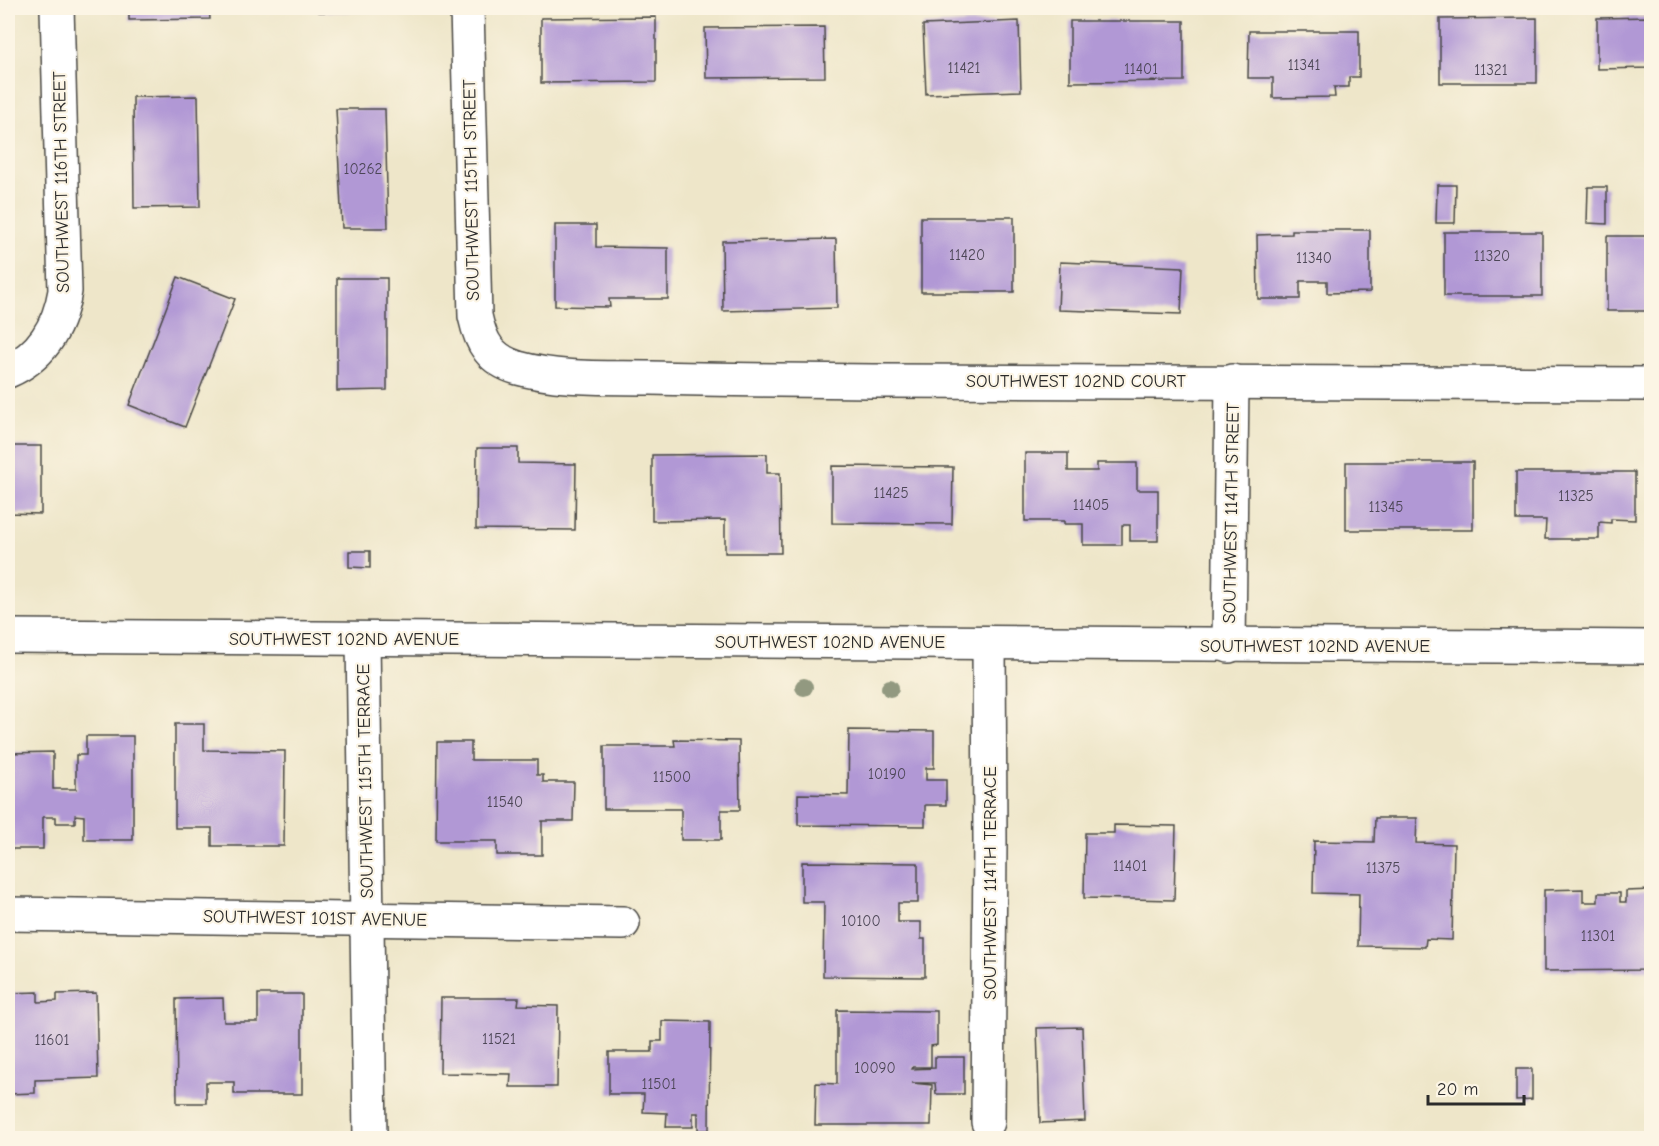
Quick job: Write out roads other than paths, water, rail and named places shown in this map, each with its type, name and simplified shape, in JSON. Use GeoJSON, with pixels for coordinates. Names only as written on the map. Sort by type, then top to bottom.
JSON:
{"type":"FeatureCollection","features":[{"type":"Feature","properties":{"kind":"street","name":"SOUTHWEST 116TH STREET"},"geometry":{"type":"LineString","coordinates":[[8,371],[39,350],[56,325],[65,291],[57,8]]}},
{"type":"Feature","properties":{"kind":"street","name":"SOUTHWEST 115TH STREET"},"geometry":{"type":"LineString","coordinates":[[466,8],[475,316],[478,333],[489,351],[502,363]]}},
{"type":"Feature","properties":{"kind":"street","name":"SOUTHWEST 102ND COURT"},"geometry":{"type":"LineString","coordinates":[[502,363],[537,372],[596,377],[765,380],[1652,384]]}},
{"type":"Feature","properties":{"kind":"street","name":"SOUTHWEST 114TH STREET"},"geometry":{"type":"LineString","coordinates":[[1229,646],[1232,381]]}},
{"type":"Feature","properties":{"kind":"street","name":"SOUTHWEST 102ND AVENUE"},"geometry":{"type":"LineString","coordinates":[[8,636],[1229,646],[1652,647]]}},
{"type":"Feature","properties":{"kind":"street","name":"SOUTHWEST 115TH TERRACE"},"geometry":{"type":"LineString","coordinates":[[363,639],[370,1138]]}},
{"type":"Feature","properties":{"kind":"street","name":"SOUTHWEST 114TH TERRACE"},"geometry":{"type":"LineString","coordinates":[[988,1122],[989,643]]}},
{"type":"Feature","properties":{"kind":"street","name":"SOUTHWEST 101ST AVENUE"},"geometry":{"type":"LineString","coordinates":[[8,914],[623,923]]}}]}
